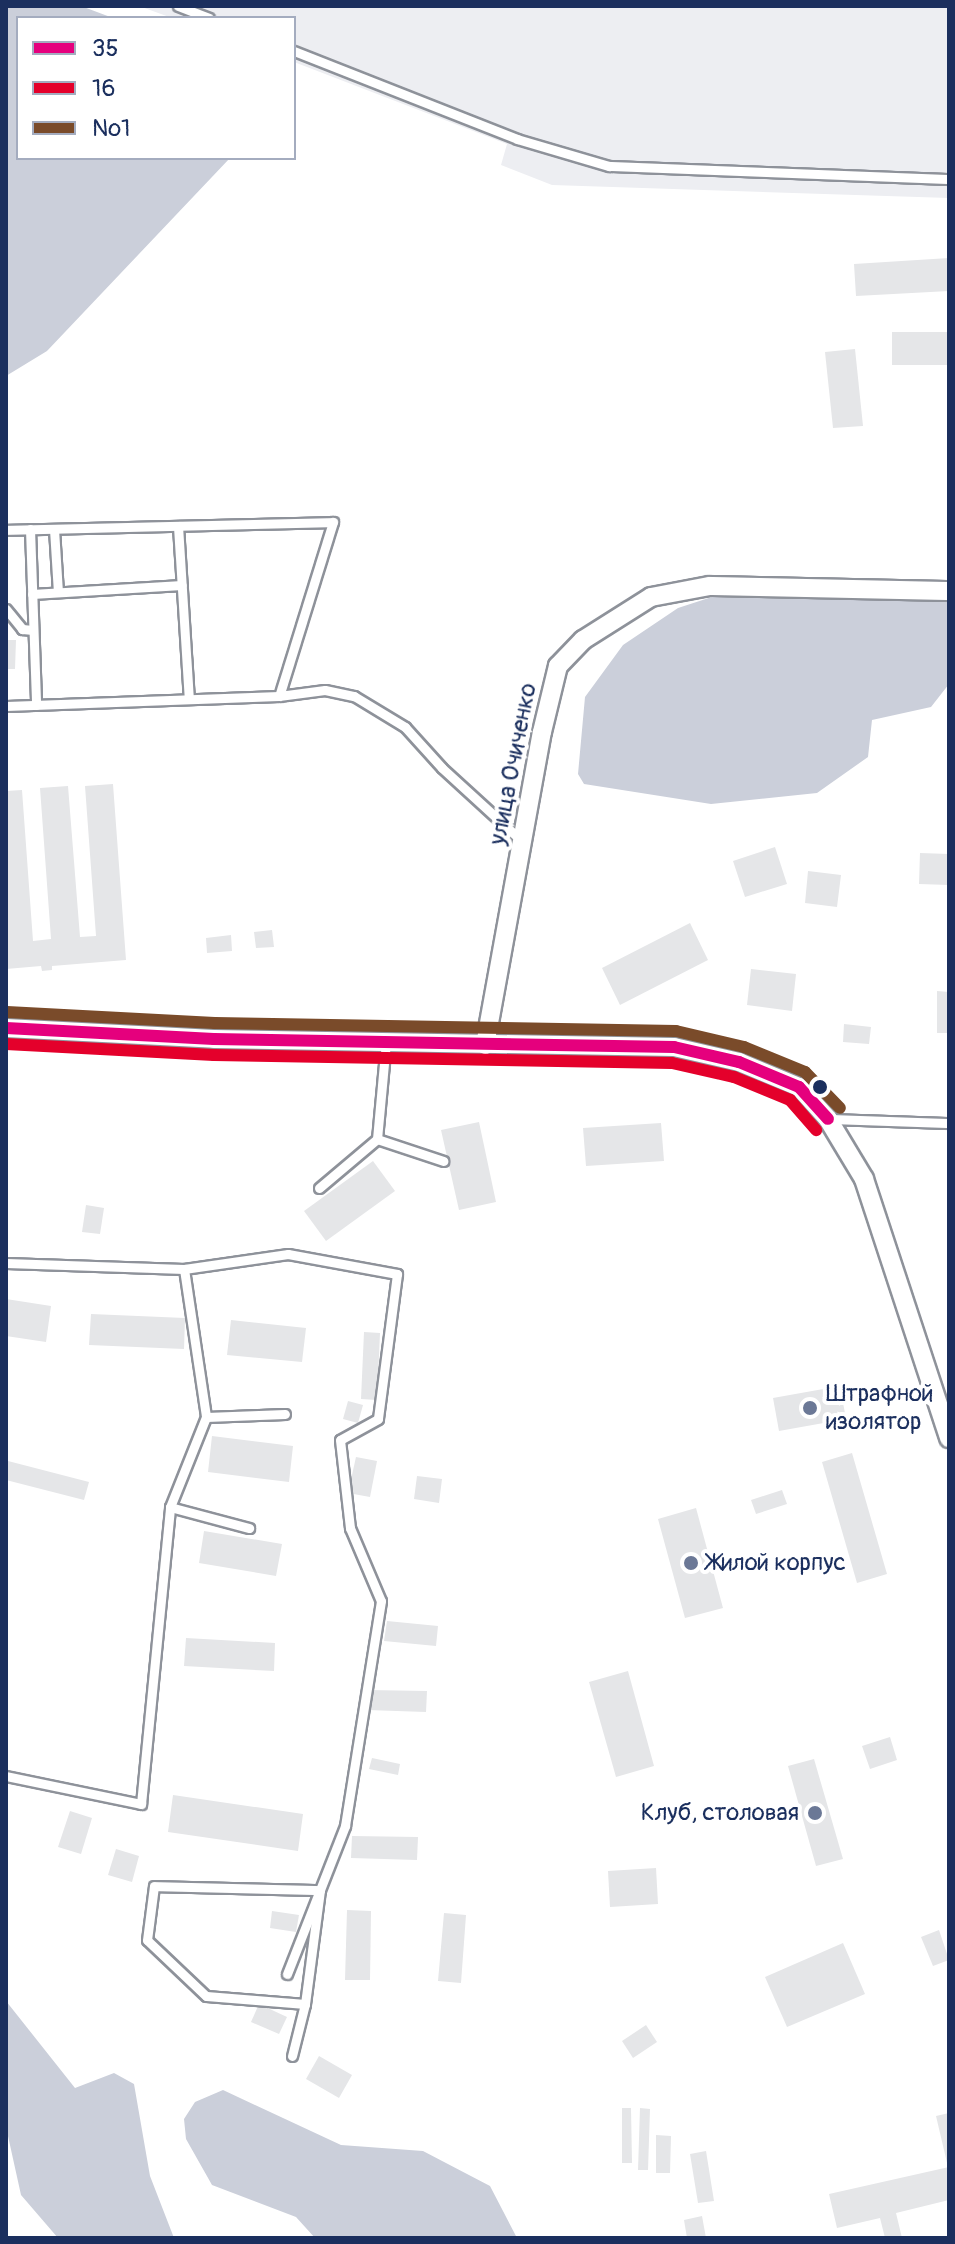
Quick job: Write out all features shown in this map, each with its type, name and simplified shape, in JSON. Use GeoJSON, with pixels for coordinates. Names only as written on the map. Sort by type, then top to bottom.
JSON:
{"type":"FeatureCollection","features":[{"type":"Feature","properties":{"kind":"street","name":"улица Очиченко"},"geometry":{"type":"LineString","coordinates":[[485,1045],[558,666],[612,618],[651,597],[710,586],[949,591]]}},
{"type":"Feature","properties":{"kind":"street"},"geometry":{"type":"LineString","coordinates":[[6,1028],[687,1050],[739,1062],[799,1087],[828,1119],[864,1179],[949,1438]]}},
{"type":"Feature","properties":{"kind":"lane"},"geometry":{"type":"LineString","coordinates":[[178,6],[204,16]]}},
{"type":"Feature","properties":{"kind":"lane"},"geometry":{"type":"LineString","coordinates":[[296,52],[517,139],[609,166],[949,179]]}},
{"type":"Feature","properties":{"kind":"lane"},"geometry":{"type":"LineString","coordinates":[[6,530],[333,522],[279,696]]}},
{"type":"Feature","properties":{"kind":"lane"},"geometry":{"type":"LineString","coordinates":[[178,526],[189,699]]}},
{"type":"Feature","properties":{"kind":"lane"},"geometry":{"type":"LineString","coordinates":[[30,529],[36,705]]}},
{"type":"Feature","properties":{"kind":"lane"},"geometry":{"type":"LineString","coordinates":[[54,529],[58,592]]}},
{"type":"Feature","properties":{"kind":"lane"},"geometry":{"type":"LineString","coordinates":[[32,594],[182,585]]}},
{"type":"Feature","properties":{"kind":"lane"},"geometry":{"type":"LineString","coordinates":[[6,609],[22,629],[33,630]]}},
{"type":"Feature","properties":{"kind":"lane"},"geometry":{"type":"LineString","coordinates":[[6,706],[279,696],[325,690],[354,696],[405,727],[522,841]]}},
{"type":"Feature","properties":{"kind":"lane"},"geometry":{"type":"LineString","coordinates":[[319,1188],[377,1139],[386,1042]]}},
{"type":"Feature","properties":{"kind":"lane"},"geometry":{"type":"LineString","coordinates":[[828,1119],[949,1123]]}},
{"type":"Feature","properties":{"kind":"lane"},"geometry":{"type":"LineString","coordinates":[[377,1139],[443,1161]]}},
{"type":"Feature","properties":{"kind":"lane"},"geometry":{"type":"LineString","coordinates":[[6,1263],[184,1269],[288,1254],[397,1274],[378,1419],[340,1440],[350,1528],[381,1601],[345,1826],[287,1974]]}},
{"type":"Feature","properties":{"kind":"lane"},"geometry":{"type":"LineString","coordinates":[[6,1776],[141,1804],[170,1507],[206,1417],[184,1269]]}},
{"type":"Feature","properties":{"kind":"lane"},"geometry":{"type":"LineString","coordinates":[[206,1417],[285,1414]]}},
{"type":"Feature","properties":{"kind":"lane"},"geometry":{"type":"LineString","coordinates":[[170,1507],[249,1528]]}},
{"type":"Feature","properties":{"kind":"lane"},"geometry":{"type":"LineString","coordinates":[[305,2004],[206,1996],[147,1940],[154,1886],[320,1890]]}},
{"type":"Feature","properties":{"kind":"lane"},"geometry":{"type":"LineString","coordinates":[[292,2056],[305,2004],[320,1890]]}},
{"type":"Feature","properties":{"kind":"shaded area"},"geometry":{"type":"Polygon","coordinates":[[[6,6],[81,6],[108,16],[16,16],[16,160],[228,160],[47,351],[6,376],[6,6]]]}},
{"type":"Feature","properties":{"kind":"shaded area"},"geometry":{"type":"Polygon","coordinates":[[[139,6],[949,6],[949,198],[552,185],[501,165],[507,144],[296,63],[296,16],[166,16],[139,6]]]}},
{"type":"Feature","properties":{"kind":"shaded area"},"geometry":{"type":"Polygon","coordinates":[[[718,595],[949,596],[949,684],[931,707],[872,720],[868,757],[817,793],[711,804],[584,784],[578,774],[585,697],[623,645],[678,608],[718,595]]]}},
{"type":"Feature","properties":{"kind":"shaded area"},"geometry":{"type":"Polygon","coordinates":[[[6,2001],[75,2088],[114,2073],[134,2084],[150,2176],[174,2238],[58,2238],[21,2195],[6,2127],[6,2001]]]}},
{"type":"Feature","properties":{"kind":"shaded area"},"geometry":{"type":"Polygon","coordinates":[[[223,2090],[341,2145],[423,2151],[490,2186],[517,2238],[315,2238],[296,2217],[212,2185],[186,2139],[184,2119],[195,2102],[223,2090]]]}},
{"type":"Feature","properties":{"kind":"building"},"geometry":{"type":"Polygon","coordinates":[[[949,258],[949,291],[856,296],[854,264],[949,258]]]}},
{"type":"Feature","properties":{"kind":"building"},"geometry":{"type":"Polygon","coordinates":[[[892,332],[949,332],[949,365],[892,365],[892,332]]]}},
{"type":"Feature","properties":{"kind":"building"},"geometry":{"type":"Polygon","coordinates":[[[855,349],[863,426],[833,428],[825,352],[855,349]]]}},
{"type":"Feature","properties":{"kind":"building"},"geometry":{"type":"Polygon","coordinates":[[[6,640],[16,640],[15,669],[6,669],[6,640]]]}},
{"type":"Feature","properties":{"kind":"building"},"geometry":{"type":"Polygon","coordinates":[[[113,784],[126,960],[52,966],[52,970],[42,971],[41,966],[6,969],[6,791],[22,790],[33,941],[51,939],[40,788],[68,786],[80,937],[96,936],[85,786],[113,784]]]}},
{"type":"Feature","properties":{"kind":"building"},"geometry":{"type":"Polygon","coordinates":[[[775,847],[787,884],[745,897],[733,861],[775,847]]]}},
{"type":"Feature","properties":{"kind":"building"},"geometry":{"type":"Polygon","coordinates":[[[920,853],[949,854],[949,885],[919,884],[920,853]]]}},
{"type":"Feature","properties":{"kind":"building"},"geometry":{"type":"Polygon","coordinates":[[[808,871],[841,875],[837,907],[805,903],[808,871]]]}},
{"type":"Feature","properties":{"kind":"building"},"geometry":{"type":"Polygon","coordinates":[[[690,923],[708,960],[620,1005],[602,968],[690,923]]]}},
{"type":"Feature","properties":{"kind":"building"},"geometry":{"type":"Polygon","coordinates":[[[272,930],[274,947],[256,948],[254,932],[272,930]]]}},
{"type":"Feature","properties":{"kind":"building"},"geometry":{"type":"Polygon","coordinates":[[[231,935],[232,951],[207,953],[206,938],[231,935]]]}},
{"type":"Feature","properties":{"kind":"building"},"geometry":{"type":"Polygon","coordinates":[[[751,969],[796,974],[792,1011],[747,1005],[751,969]]]}},
{"type":"Feature","properties":{"kind":"building"},"geometry":{"type":"Polygon","coordinates":[[[937,991],[949,992],[949,1033],[937,1033],[937,991]]]}},
{"type":"Feature","properties":{"kind":"building"},"geometry":{"type":"Polygon","coordinates":[[[844,1024],[871,1027],[869,1044],[843,1042],[844,1024]]]}},
{"type":"Feature","properties":{"kind":"building"},"geometry":{"type":"Polygon","coordinates":[[[479,1122],[496,1202],[459,1210],[441,1130],[479,1122]]]}},
{"type":"Feature","properties":{"kind":"building"},"geometry":{"type":"Polygon","coordinates":[[[661,1123],[664,1161],[586,1166],[583,1128],[661,1123]]]}},
{"type":"Feature","properties":{"kind":"building"},"geometry":{"type":"Polygon","coordinates":[[[373,1161],[395,1191],[326,1241],[304,1211],[373,1161]]]}},
{"type":"Feature","properties":{"kind":"building"},"geometry":{"type":"Polygon","coordinates":[[[86,1205],[104,1208],[100,1234],[82,1232],[86,1205]]]}},
{"type":"Feature","properties":{"kind":"building"},"geometry":{"type":"Polygon","coordinates":[[[6,1299],[51,1306],[46,1342],[6,1336],[6,1299]]]}},
{"type":"Feature","properties":{"kind":"building"},"geometry":{"type":"Polygon","coordinates":[[[91,1314],[185,1318],[184,1349],[89,1345],[91,1314]]]}},
{"type":"Feature","properties":{"kind":"building"},"geometry":{"type":"Polygon","coordinates":[[[231,1320],[306,1328],[302,1362],[227,1355],[231,1320]]]}},
{"type":"Feature","properties":{"kind":"building"},"geometry":{"type":"Polygon","coordinates":[[[364,1332],[380,1333],[377,1400],[361,1399],[364,1332]]]}},
{"type":"Feature","properties":{"kind":"building","name":"Штрафной изолятор"},"geometry":{"type":"Polygon","coordinates":[[[840,1386],[846,1419],[779,1431],[773,1398],[840,1386]]]}},
{"type":"Feature","properties":{"kind":"building"},"geometry":{"type":"Polygon","coordinates":[[[348,1401],[363,1405],[358,1423],[343,1419],[348,1401]]]}},
{"type":"Feature","properties":{"kind":"building"},"geometry":{"type":"Polygon","coordinates":[[[212,1436],[293,1446],[289,1482],[208,1472],[212,1436]]]}},
{"type":"Feature","properties":{"kind":"building","name":"Жилой корпус"},"geometry":{"type":"Polygon","coordinates":[[[852,1453],[887,1574],[857,1583],[822,1462],[852,1453]]]}},
{"type":"Feature","properties":{"kind":"building"},"geometry":{"type":"Polygon","coordinates":[[[356,1457],[377,1461],[370,1497],[348,1493],[356,1457]]]}},
{"type":"Feature","properties":{"kind":"building"},"geometry":{"type":"Polygon","coordinates":[[[8,1461],[89,1482],[84,1500],[6,1480],[8,1461]]]}},
{"type":"Feature","properties":{"kind":"building"},"geometry":{"type":"Polygon","coordinates":[[[417,1476],[442,1479],[439,1503],[414,1499],[417,1476]]]}},
{"type":"Feature","properties":{"kind":"building"},"geometry":{"type":"Polygon","coordinates":[[[782,1490],[787,1504],[756,1514],[751,1500],[782,1490]]]}},
{"type":"Feature","properties":{"kind":"building","name":"Жилой корпус"},"geometry":{"type":"Polygon","coordinates":[[[696,1508],[723,1608],[685,1618],[658,1519],[696,1508]]]}},
{"type":"Feature","properties":{"kind":"building"},"geometry":{"type":"Polygon","coordinates":[[[204,1531],[282,1544],[276,1576],[199,1563],[204,1531]]]}},
{"type":"Feature","properties":{"kind":"building"},"geometry":{"type":"Polygon","coordinates":[[[387,1621],[438,1626],[436,1646],[384,1641],[387,1621]]]}},
{"type":"Feature","properties":{"kind":"building"},"geometry":{"type":"Polygon","coordinates":[[[186,1638],[275,1643],[274,1671],[184,1666],[186,1638]]]}},
{"type":"Feature","properties":{"kind":"building"},"geometry":{"type":"Polygon","coordinates":[[[628,1671],[654,1766],[616,1777],[589,1682],[628,1671]]]}},
{"type":"Feature","properties":{"kind":"building"},"geometry":{"type":"Polygon","coordinates":[[[367,1690],[427,1691],[426,1712],[367,1710],[367,1690]]]}},
{"type":"Feature","properties":{"kind":"building"},"geometry":{"type":"Polygon","coordinates":[[[890,1737],[897,1760],[870,1769],[862,1746],[890,1737]]]}},
{"type":"Feature","properties":{"kind":"building"},"geometry":{"type":"Polygon","coordinates":[[[372,1758],[400,1764],[398,1775],[369,1769],[372,1758]]]}},
{"type":"Feature","properties":{"kind":"building","name":"Клуб, столовая"},"geometry":{"type":"Polygon","coordinates":[[[814,1759],[843,1859],[816,1866],[788,1766],[814,1759]]]}},
{"type":"Feature","properties":{"kind":"building"},"geometry":{"type":"Polygon","coordinates":[[[173,1795],[303,1814],[298,1851],[168,1832],[173,1795]]]}},
{"type":"Feature","properties":{"kind":"building"},"geometry":{"type":"Polygon","coordinates":[[[70,1811],[92,1818],[81,1854],[58,1847],[70,1811]]]}},
{"type":"Feature","properties":{"kind":"building"},"geometry":{"type":"Polygon","coordinates":[[[352,1836],[418,1837],[417,1860],[351,1858],[352,1836]]]}},
{"type":"Feature","properties":{"kind":"building"},"geometry":{"type":"Polygon","coordinates":[[[116,1849],[139,1856],[132,1882],[108,1875],[116,1849]]]}},
{"type":"Feature","properties":{"kind":"building"},"geometry":{"type":"Polygon","coordinates":[[[656,1868],[658,1904],[610,1907],[608,1871],[656,1868]]]}},
{"type":"Feature","properties":{"kind":"building"},"geometry":{"type":"Polygon","coordinates":[[[347,1910],[371,1911],[370,1980],[345,1980],[347,1910]]]}},
{"type":"Feature","properties":{"kind":"building"},"geometry":{"type":"Polygon","coordinates":[[[272,1911],[299,1915],[296,1932],[270,1928],[272,1911]]]}},
{"type":"Feature","properties":{"kind":"building"},"geometry":{"type":"Polygon","coordinates":[[[444,1913],[466,1915],[461,1983],[438,1981],[444,1913]]]}},
{"type":"Feature","properties":{"kind":"building"},"geometry":{"type":"Polygon","coordinates":[[[939,1930],[949,1960],[933,1966],[921,1937],[939,1930]]]}},
{"type":"Feature","properties":{"kind":"building"},"geometry":{"type":"Polygon","coordinates":[[[843,1943],[865,1994],[787,2027],[765,1977],[843,1943]]]}},
{"type":"Feature","properties":{"kind":"building"},"geometry":{"type":"Polygon","coordinates":[[[259,2004],[287,2017],[279,2034],[251,2022],[259,2004]]]}},
{"type":"Feature","properties":{"kind":"building"},"geometry":{"type":"Polygon","coordinates":[[[646,2025],[657,2042],[633,2058],[622,2041],[646,2025]]]}},
{"type":"Feature","properties":{"kind":"building"},"geometry":{"type":"Polygon","coordinates":[[[319,2056],[352,2075],[339,2098],[306,2079],[319,2056]]]}},
{"type":"Feature","properties":{"kind":"building"},"geometry":{"type":"Polygon","coordinates":[[[622,2108],[631,2108],[632,2163],[622,2163],[622,2108]]]}},
{"type":"Feature","properties":{"kind":"building"},"geometry":{"type":"Polygon","coordinates":[[[640,2108],[650,2109],[648,2170],[638,2170],[640,2108]]]}},
{"type":"Feature","properties":{"kind":"building"},"geometry":{"type":"Polygon","coordinates":[[[949,2113],[949,2166],[948,2167],[936,2116],[949,2113]]]}},
{"type":"Feature","properties":{"kind":"building"},"geometry":{"type":"Polygon","coordinates":[[[656,2135],[671,2136],[670,2173],[656,2173],[656,2135]]]}},
{"type":"Feature","properties":{"kind":"building"},"geometry":{"type":"Polygon","coordinates":[[[706,2151],[714,2201],[698,2203],[690,2154],[706,2151]]]}},
{"type":"Feature","properties":{"kind":"building"},"geometry":{"type":"Polygon","coordinates":[[[949,2167],[949,2200],[896,2213],[902,2238],[885,2238],[880,2218],[837,2228],[829,2194],[949,2167]]]}},
{"type":"Feature","properties":{"kind":"building"},"geometry":{"type":"Polygon","coordinates":[[[702,2216],[706,2238],[687,2238],[684,2220],[702,2216]]]}},
{"type":"Feature","properties":{"kind":"transit line","name":"№1"},"geometry":{"type":"LineString","coordinates":[[7,1012],[215,1023],[676,1031],[744,1047],[805,1072],[840,1108]]}},
{"type":"Feature","properties":{"kind":"transit line","name":"35"},"geometry":{"type":"LineString","coordinates":[[6,1028],[214,1039],[674,1047],[739,1062],[799,1087],[828,1119]]}},
{"type":"Feature","properties":{"kind":"transit line","name":"16"},"geometry":{"type":"LineString","coordinates":[[6,1044],[214,1055],[672,1063],[734,1077],[790,1100],[816,1130]]}},
{"type":"Feature","properties":{"kind":"place","name":"Штрафной изолятор"},"geometry":{"type":"Point","coordinates":[810,1408]}},
{"type":"Feature","properties":{"kind":"place","name":"Жилой корпус"},"geometry":{"type":"Point","coordinates":[691,1563]}},
{"type":"Feature","properties":{"kind":"place","name":"Клуб, столовая"},"geometry":{"type":"Point","coordinates":[815,1813]}}]}
